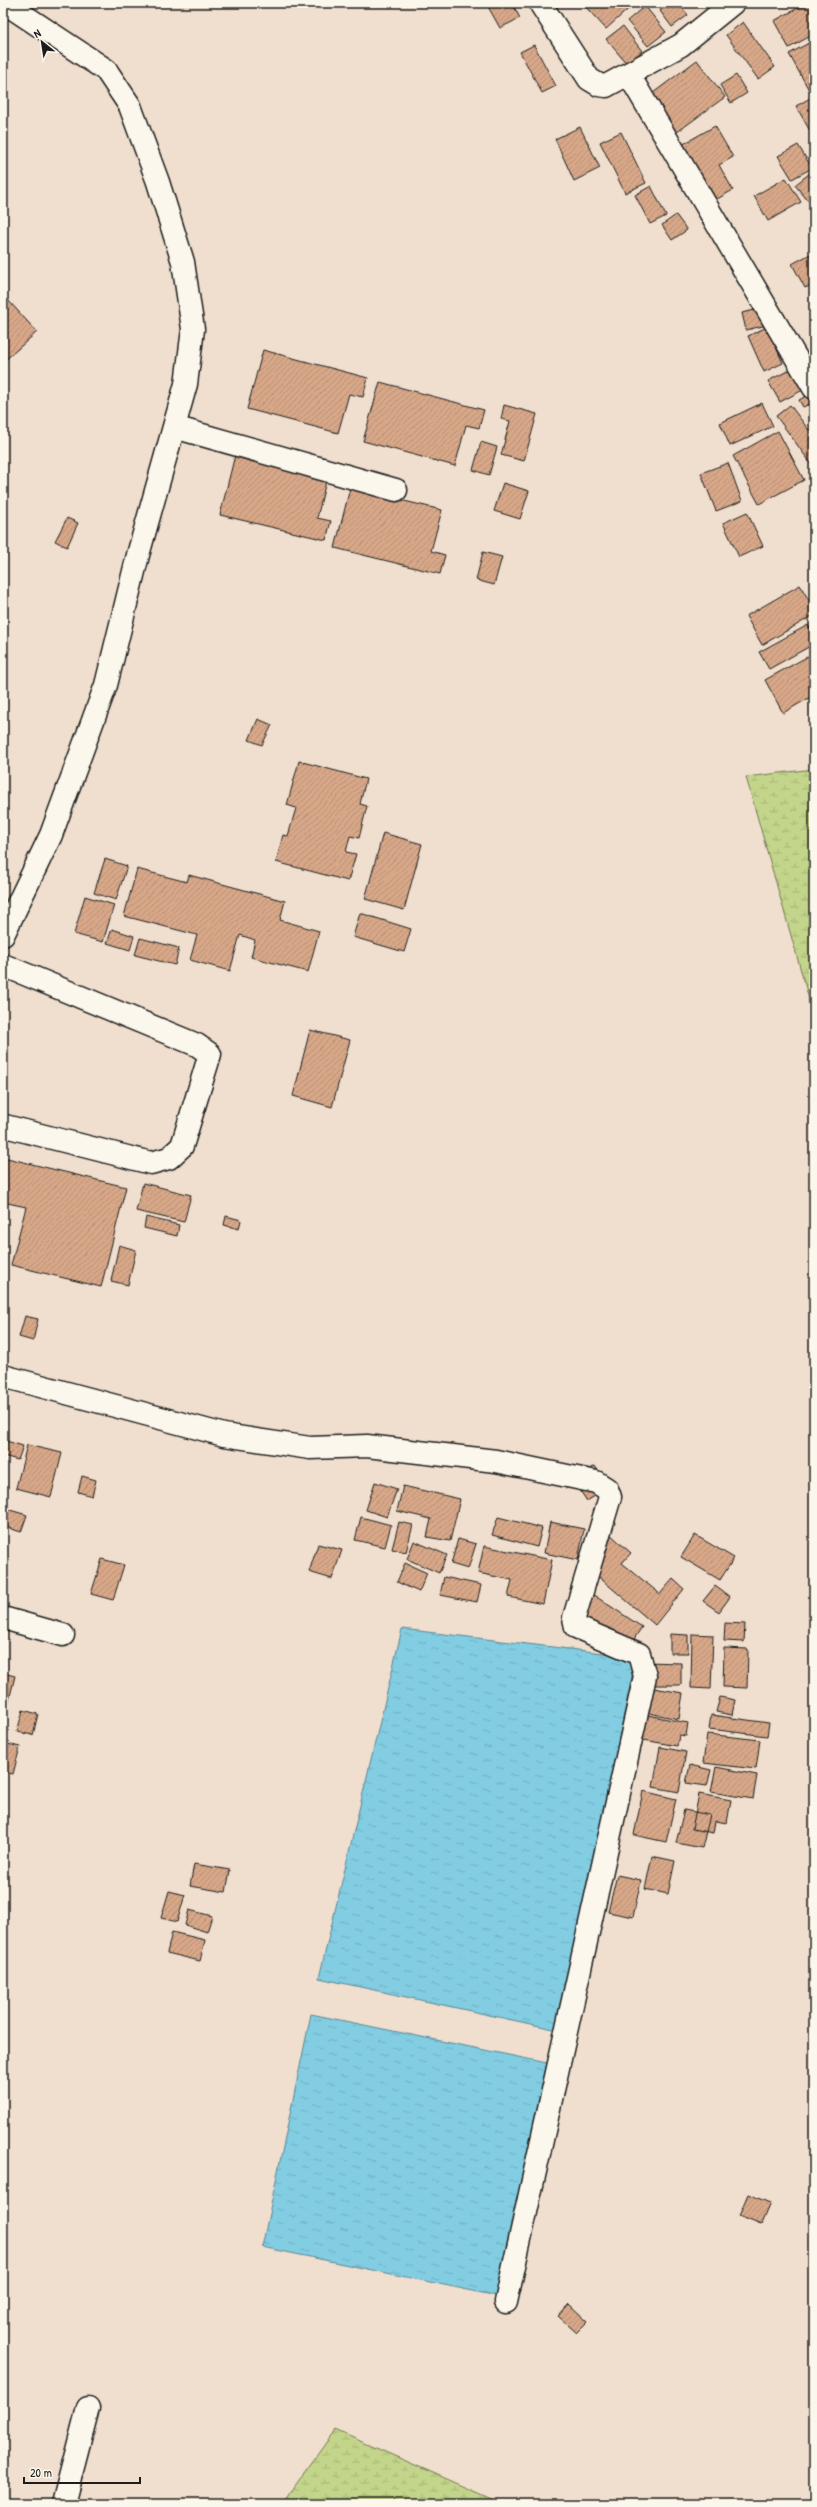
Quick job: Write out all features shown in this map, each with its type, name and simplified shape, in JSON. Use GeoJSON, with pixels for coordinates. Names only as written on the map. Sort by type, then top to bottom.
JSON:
{"type":"FeatureCollection","features":[{"type":"Feature","properties":{"kind":"street"},"geometry":{"type":"LineString","coordinates":[[3,935],[51,834],[106,685],[138,555],[186,384],[193,329],[183,262],[158,182],[130,106],[106,70],[5,3]]}},
{"type":"Feature","properties":{"kind":"street"},"geometry":{"type":"LineString","coordinates":[[540,3],[592,82],[606,86],[629,76],[681,45],[733,3]]}},
{"type":"Feature","properties":{"kind":"street"},"geometry":{"type":"LineString","coordinates":[[629,76],[814,388]]}},
{"type":"Feature","properties":{"kind":"street"},"geometry":{"type":"LineString","coordinates":[[174,427],[396,490]]}},
{"type":"Feature","properties":{"kind":"street"},"geometry":{"type":"LineString","coordinates":[[3,965],[197,1045],[210,1054],[182,1146],[169,1158],[151,1163],[5,1126]]}},
{"type":"Feature","properties":{"kind":"street"},"geometry":{"type":"LineString","coordinates":[[3,1376],[224,1435],[310,1448],[367,1446],[496,1461],[596,1482],[607,1489],[610,1497],[574,1618],[576,1627],[639,1654],[645,1676],[506,2302]]}},
{"type":"Feature","properties":{"kind":"street"},"geometry":{"type":"LineString","coordinates":[[3,1618],[63,1635]]}},
{"type":"Feature","properties":{"kind":"street"},"geometry":{"type":"LineString","coordinates":[[63,2504],[88,2408]]}},
{"type":"Feature","properties":{"kind":"green space"},"geometry":{"type":"Polygon","coordinates":[[[814,769],[814,1032],[809,999],[746,777],[814,769]]]}},
{"type":"Feature","properties":{"kind":"green space"},"geometry":{"type":"Polygon","coordinates":[[[335,2430],[504,2504],[282,2504],[335,2430]]]}},
{"type":"Feature","properties":{"kind":"water"},"geometry":{"type":"Polygon","coordinates":[[[402,1629],[636,1657],[558,2030],[319,1978],[402,1629]]]}},
{"type":"Feature","properties":{"kind":"water"},"geometry":{"type":"Polygon","coordinates":[[[311,2014],[547,2063],[497,2296],[262,2247],[311,2014]]]}},
{"type":"Feature","properties":{"kind":"building"},"geometry":{"type":"Polygon","coordinates":[[[486,3],[512,3],[520,18],[500,28],[486,3]]]}},
{"type":"Feature","properties":{"kind":"building"},"geometry":{"type":"Polygon","coordinates":[[[582,3],[635,3],[606,29],[582,3]]]}},
{"type":"Feature","properties":{"kind":"building"},"geometry":{"type":"Polygon","coordinates":[[[649,3],[657,3],[652,7],[649,3]]]}},
{"type":"Feature","properties":{"kind":"building"},"geometry":{"type":"Polygon","coordinates":[[[670,3],[678,3],[688,15],[672,27],[660,11],[670,3]]]}},
{"type":"Feature","properties":{"kind":"building"},"geometry":{"type":"Polygon","coordinates":[[[807,3],[814,3],[814,34],[789,48],[774,21],[807,3]]]}},
{"type":"Feature","properties":{"kind":"building"},"geometry":{"type":"Polygon","coordinates":[[[645,6],[666,32],[648,46],[627,21],[645,6]]]}},
{"type":"Feature","properties":{"kind":"building"},"geometry":{"type":"Polygon","coordinates":[[[743,22],[775,67],[758,79],[726,35],[743,22]]]}},
{"type":"Feature","properties":{"kind":"building"},"geometry":{"type":"Polygon","coordinates":[[[623,26],[642,51],[627,64],[606,39],[623,26]]]}},
{"type":"Feature","properties":{"kind":"building"},"geometry":{"type":"Polygon","coordinates":[[[814,40],[814,87],[809,90],[789,54],[814,40]]]}},
{"type":"Feature","properties":{"kind":"building"},"geometry":{"type":"Polygon","coordinates":[[[534,45],[556,86],[542,93],[520,52],[534,45]]]}},
{"type":"Feature","properties":{"kind":"building"},"geometry":{"type":"Polygon","coordinates":[[[697,60],[725,97],[669,138],[641,102],[697,60]]]}},
{"type":"Feature","properties":{"kind":"building"},"geometry":{"type":"Polygon","coordinates":[[[736,75],[747,93],[731,103],[720,85],[736,75]]]}},
{"type":"Feature","properties":{"kind":"building"},"geometry":{"type":"Polygon","coordinates":[[[814,96],[814,138],[796,106],[814,96]]]}},
{"type":"Feature","properties":{"kind":"building"},"geometry":{"type":"Polygon","coordinates":[[[715,126],[733,157],[719,165],[733,190],[710,203],[678,147],[715,126]]]}},
{"type":"Feature","properties":{"kind":"building"},"geometry":{"type":"Polygon","coordinates":[[[580,127],[600,168],[574,181],[555,139],[580,127]]]}},
{"type":"Feature","properties":{"kind":"building"},"geometry":{"type":"Polygon","coordinates":[[[621,132],[646,183],[625,193],[600,142],[621,132]]]}},
{"type":"Feature","properties":{"kind":"building"},"geometry":{"type":"Polygon","coordinates":[[[798,145],[812,168],[792,179],[778,156],[798,145]]]}},
{"type":"Feature","properties":{"kind":"building"},"geometry":{"type":"Polygon","coordinates":[[[810,173],[814,178],[814,199],[809,202],[795,185],[810,173]]]}},
{"type":"Feature","properties":{"kind":"building"},"geometry":{"type":"Polygon","coordinates":[[[786,178],[801,202],[768,221],[754,196],[786,178]]]}},
{"type":"Feature","properties":{"kind":"building"},"geometry":{"type":"Polygon","coordinates":[[[651,186],[666,216],[650,224],[635,195],[651,186]]]}},
{"type":"Feature","properties":{"kind":"building"},"geometry":{"type":"Polygon","coordinates":[[[676,215],[687,230],[672,240],[662,225],[676,215]]]}},
{"type":"Feature","properties":{"kind":"building"},"geometry":{"type":"Polygon","coordinates":[[[814,252],[814,284],[805,288],[792,264],[814,252]]]}},
{"type":"Feature","properties":{"kind":"building"},"geometry":{"type":"Polygon","coordinates":[[[7,299],[37,332],[3,362],[3,302],[7,299]]]}},
{"type":"Feature","properties":{"kind":"building"},"geometry":{"type":"Polygon","coordinates":[[[776,305],[780,322],[746,330],[742,313],[776,305]]]}},
{"type":"Feature","properties":{"kind":"building"},"geometry":{"type":"Polygon","coordinates":[[[767,327],[783,363],[764,372],[748,336],[767,327]]]}},
{"type":"Feature","properties":{"kind":"building"},"geometry":{"type":"Polygon","coordinates":[[[263,350],[368,378],[363,397],[349,394],[338,433],[247,409],[263,350]]]}},
{"type":"Feature","properties":{"kind":"building"},"geometry":{"type":"Polygon","coordinates":[[[809,360],[814,384],[780,402],[768,381],[809,360]]]}},
{"type":"Feature","properties":{"kind":"building"},"geometry":{"type":"Polygon","coordinates":[[[380,382],[484,410],[479,428],[466,425],[455,466],[363,441],[380,382]]]}},
{"type":"Feature","properties":{"kind":"building"},"geometry":{"type":"Polygon","coordinates":[[[814,392],[814,408],[812,403],[803,407],[799,400],[814,392]]]}},
{"type":"Feature","properties":{"kind":"building"},"geometry":{"type":"Polygon","coordinates":[[[762,403],[773,426],[730,446],[720,423],[762,403]]]}},
{"type":"Feature","properties":{"kind":"building"},"geometry":{"type":"Polygon","coordinates":[[[504,405],[537,414],[524,461],[501,455],[510,421],[501,419],[504,405]]]}},
{"type":"Feature","properties":{"kind":"building"},"geometry":{"type":"Polygon","coordinates":[[[790,405],[814,437],[814,464],[812,465],[776,416],[790,405]]]}},
{"type":"Feature","properties":{"kind":"building"},"geometry":{"type":"Polygon","coordinates":[[[778,431],[804,480],[759,504],[733,456],[778,431]]]}},
{"type":"Feature","properties":{"kind":"building"},"geometry":{"type":"Polygon","coordinates":[[[481,442],[497,447],[489,475],[473,470],[481,442]]]}},
{"type":"Feature","properties":{"kind":"building"},"geometry":{"type":"Polygon","coordinates":[[[235,455],[327,477],[317,518],[331,521],[326,540],[220,515],[235,455]]]}},
{"type":"Feature","properties":{"kind":"building"},"geometry":{"type":"Polygon","coordinates":[[[728,463],[742,501],[716,511],[701,473],[728,463]]]}},
{"type":"Feature","properties":{"kind":"building"},"geometry":{"type":"Polygon","coordinates":[[[503,483],[529,491],[520,519],[494,511],[503,483]]]}},
{"type":"Feature","properties":{"kind":"building"},"geometry":{"type":"Polygon","coordinates":[[[350,488],[442,510],[431,551],[445,555],[440,574],[335,548],[350,488]]]}},
{"type":"Feature","properties":{"kind":"building"},"geometry":{"type":"Polygon","coordinates":[[[747,512],[763,546],[739,557],[723,523],[747,512]]]}},
{"type":"Feature","properties":{"kind":"building"},"geometry":{"type":"Polygon","coordinates":[[[67,518],[78,523],[67,547],[55,541],[67,518]]]}},
{"type":"Feature","properties":{"kind":"building"},"geometry":{"type":"Polygon","coordinates":[[[483,552],[502,557],[494,585],[476,580],[483,552]]]}},
{"type":"Feature","properties":{"kind":"building"},"geometry":{"type":"Polygon","coordinates":[[[800,585],[814,609],[814,615],[762,645],[746,616],[800,585]]]}},
{"type":"Feature","properties":{"kind":"building"},"geometry":{"type":"Polygon","coordinates":[[[808,625],[814,635],[814,644],[769,669],[759,652],[808,625]]]}},
{"type":"Feature","properties":{"kind":"building"},"geometry":{"type":"Polygon","coordinates":[[[814,653],[814,695],[783,713],[765,680],[814,653]]]}},
{"type":"Feature","properties":{"kind":"building"},"geometry":{"type":"Polygon","coordinates":[[[258,719],[272,725],[262,745],[249,740],[258,719]]]}},
{"type":"Feature","properties":{"kind":"building"},"geometry":{"type":"Polygon","coordinates":[[[299,761],[366,779],[360,804],[367,806],[359,838],[350,836],[346,852],[356,854],[348,881],[276,862],[283,835],[288,836],[296,808],[287,805],[299,761]]]}},
{"type":"Feature","properties":{"kind":"building"},"geometry":{"type":"Polygon","coordinates":[[[383,833],[422,844],[404,910],[365,899],[383,833]]]}},
{"type":"Feature","properties":{"kind":"building"},"geometry":{"type":"Polygon","coordinates":[[[105,859],[127,866],[116,900],[94,893],[105,859]]]}},
{"type":"Feature","properties":{"kind":"building"},"geometry":{"type":"Polygon","coordinates":[[[137,869],[187,882],[189,875],[285,901],[280,920],[319,931],[308,972],[251,957],[255,940],[240,935],[230,971],[190,960],[197,935],[124,916],[137,869]]]}},
{"type":"Feature","properties":{"kind":"building"},"geometry":{"type":"Polygon","coordinates":[[[85,896],[114,905],[103,942],[74,934],[85,896]]]}},
{"type":"Feature","properties":{"kind":"building"},"geometry":{"type":"Polygon","coordinates":[[[360,913],[411,929],[404,952],[353,937],[360,913]]]}},
{"type":"Feature","properties":{"kind":"building"},"geometry":{"type":"Polygon","coordinates":[[[112,929],[134,936],[130,950],[107,943],[112,929]]]}},
{"type":"Feature","properties":{"kind":"building"},"geometry":{"type":"Polygon","coordinates":[[[140,938],[179,948],[175,965],[135,955],[140,938]]]}},
{"type":"Feature","properties":{"kind":"building"},"geometry":{"type":"Polygon","coordinates":[[[310,1030],[350,1040],[332,1107],[293,1096],[310,1030]]]}},
{"type":"Feature","properties":{"kind":"building"},"geometry":{"type":"Polygon","coordinates":[[[3,1157],[126,1187],[101,1287],[11,1265],[26,1207],[3,1202],[3,1157]]]}},
{"type":"Feature","properties":{"kind":"building"},"geometry":{"type":"Polygon","coordinates":[[[143,1183],[191,1195],[184,1222],[136,1211],[143,1183]]]}},
{"type":"Feature","properties":{"kind":"building"},"geometry":{"type":"Polygon","coordinates":[[[226,1216],[241,1220],[239,1229],[224,1225],[226,1216]]]}},
{"type":"Feature","properties":{"kind":"building"},"geometry":{"type":"Polygon","coordinates":[[[146,1217],[179,1225],[177,1236],[144,1228],[146,1217]]]}},
{"type":"Feature","properties":{"kind":"building"},"geometry":{"type":"Polygon","coordinates":[[[119,1245],[136,1250],[128,1285],[111,1281],[119,1245]]]}},
{"type":"Feature","properties":{"kind":"building"},"geometry":{"type":"Polygon","coordinates":[[[25,1316],[38,1319],[33,1341],[19,1337],[25,1316]]]}},
{"type":"Feature","properties":{"kind":"building"},"geometry":{"type":"Polygon","coordinates":[[[3,1440],[23,1446],[18,1460],[3,1456],[3,1440]]]}},
{"type":"Feature","properties":{"kind":"building"},"geometry":{"type":"Polygon","coordinates":[[[27,1445],[62,1453],[51,1497],[16,1488],[27,1445]]]}},
{"type":"Feature","properties":{"kind":"building"},"geometry":{"type":"Polygon","coordinates":[[[3,1459],[6,1460],[3,1471],[3,1459]]]}},
{"type":"Feature","properties":{"kind":"building"},"geometry":{"type":"Polygon","coordinates":[[[595,1466],[609,1487],[587,1501],[573,1480],[595,1466]]]}},
{"type":"Feature","properties":{"kind":"building"},"geometry":{"type":"Polygon","coordinates":[[[82,1476],[96,1480],[92,1496],[78,1492],[82,1476]]]}},
{"type":"Feature","properties":{"kind":"building"},"geometry":{"type":"Polygon","coordinates":[[[375,1482],[397,1489],[387,1517],[366,1510],[375,1482]]]}},
{"type":"Feature","properties":{"kind":"building"},"geometry":{"type":"Polygon","coordinates":[[[403,1486],[460,1499],[450,1541],[427,1537],[431,1519],[397,1511],[403,1486]]]}},
{"type":"Feature","properties":{"kind":"building"},"geometry":{"type":"Polygon","coordinates":[[[3,1508],[27,1515],[21,1532],[3,1526],[3,1508]]]}},
{"type":"Feature","properties":{"kind":"building"},"geometry":{"type":"Polygon","coordinates":[[[361,1517],[391,1525],[385,1547],[355,1540],[361,1517]]]}},
{"type":"Feature","properties":{"kind":"building"},"geometry":{"type":"Polygon","coordinates":[[[498,1517],[542,1528],[537,1547],[492,1535],[498,1517]]]}},
{"type":"Feature","properties":{"kind":"building"},"geometry":{"type":"Polygon","coordinates":[[[399,1522],[413,1525],[406,1552],[392,1549],[399,1522]]]}},
{"type":"Feature","properties":{"kind":"building"},"geometry":{"type":"Polygon","coordinates":[[[550,1522],[584,1529],[578,1560],[544,1553],[550,1522]]]}},
{"type":"Feature","properties":{"kind":"building"},"geometry":{"type":"Polygon","coordinates":[[[608,1532],[631,1553],[622,1563],[660,1594],[673,1579],[684,1589],[655,1625],[587,1567],[608,1532]]]}},
{"type":"Feature","properties":{"kind":"building"},"geometry":{"type":"Polygon","coordinates":[[[695,1535],[734,1558],[720,1580],[681,1557],[695,1535]]]}},
{"type":"Feature","properties":{"kind":"building"},"geometry":{"type":"Polygon","coordinates":[[[458,1539],[476,1544],[468,1569],[451,1564],[458,1539]]]}},
{"type":"Feature","properties":{"kind":"building"},"geometry":{"type":"Polygon","coordinates":[[[414,1541],[447,1555],[439,1573],[407,1559],[414,1541]]]}},
{"type":"Feature","properties":{"kind":"building"},"geometry":{"type":"Polygon","coordinates":[[[318,1544],[342,1550],[332,1579],[309,1572],[318,1544]]]}},
{"type":"Feature","properties":{"kind":"building"},"geometry":{"type":"Polygon","coordinates":[[[484,1546],[552,1560],[543,1604],[508,1597],[512,1580],[478,1573],[484,1546]]]}},
{"type":"Feature","properties":{"kind":"building"},"geometry":{"type":"Polygon","coordinates":[[[102,1559],[124,1565],[113,1600],[91,1594],[102,1559]]]}},
{"type":"Feature","properties":{"kind":"building"},"geometry":{"type":"Polygon","coordinates":[[[405,1563],[427,1573],[419,1592],[397,1582],[405,1563]]]}},
{"type":"Feature","properties":{"kind":"building"},"geometry":{"type":"Polygon","coordinates":[[[444,1577],[481,1585],[477,1602],[440,1595],[444,1577]]]}},
{"type":"Feature","properties":{"kind":"building"},"geometry":{"type":"Polygon","coordinates":[[[715,1586],[730,1597],[719,1612],[703,1601],[715,1586]]]}},
{"type":"Feature","properties":{"kind":"building"},"geometry":{"type":"Polygon","coordinates":[[[592,1594],[642,1627],[627,1649],[577,1616],[592,1594]]]}},
{"type":"Feature","properties":{"kind":"building"},"geometry":{"type":"Polygon","coordinates":[[[725,1623],[745,1624],[744,1642],[724,1641],[725,1623]]]}},
{"type":"Feature","properties":{"kind":"building"},"geometry":{"type":"Polygon","coordinates":[[[670,1634],[688,1635],[688,1653],[670,1653],[670,1634]]]}},
{"type":"Feature","properties":{"kind":"building"},"geometry":{"type":"Polygon","coordinates":[[[692,1634],[713,1635],[711,1689],[691,1688],[692,1634]]]}},
{"type":"Feature","properties":{"kind":"building"},"geometry":{"type":"Polygon","coordinates":[[[724,1648],[748,1649],[747,1688],[723,1687],[724,1648]]]}},
{"type":"Feature","properties":{"kind":"building"},"geometry":{"type":"Polygon","coordinates":[[[647,1662],[681,1663],[681,1685],[647,1685],[647,1662]]]}},
{"type":"Feature","properties":{"kind":"building"},"geometry":{"type":"Polygon","coordinates":[[[3,1673],[15,1676],[3,1724],[3,1673]]]}},
{"type":"Feature","properties":{"kind":"building"},"geometry":{"type":"Polygon","coordinates":[[[648,1687],[683,1693],[679,1719],[643,1712],[648,1687]]]}},
{"type":"Feature","properties":{"kind":"building"},"geometry":{"type":"Polygon","coordinates":[[[720,1697],[735,1700],[732,1715],[716,1712],[720,1697]]]}},
{"type":"Feature","properties":{"kind":"building"},"geometry":{"type":"Polygon","coordinates":[[[23,1710],[38,1714],[33,1735],[17,1732],[23,1710]]]}},
{"type":"Feature","properties":{"kind":"building"},"geometry":{"type":"Polygon","coordinates":[[[637,1713],[688,1723],[686,1736],[679,1735],[677,1746],[633,1738],[637,1713]]]}},
{"type":"Feature","properties":{"kind":"building"},"geometry":{"type":"Polygon","coordinates":[[[711,1715],[769,1723],[767,1736],[709,1729],[711,1715]]]}},
{"type":"Feature","properties":{"kind":"building"},"geometry":{"type":"Polygon","coordinates":[[[707,1734],[760,1740],[756,1769],[703,1763],[707,1734]]]}},
{"type":"Feature","properties":{"kind":"building"},"geometry":{"type":"Polygon","coordinates":[[[3,1743],[20,1747],[13,1774],[3,1772],[3,1743]]]}},
{"type":"Feature","properties":{"kind":"building"},"geometry":{"type":"Polygon","coordinates":[[[660,1747],[686,1752],[679,1792],[653,1787],[660,1747]]]}},
{"type":"Feature","properties":{"kind":"building"},"geometry":{"type":"Polygon","coordinates":[[[690,1765],[711,1770],[707,1786],[686,1783],[690,1765]]]}},
{"type":"Feature","properties":{"kind":"building"},"geometry":{"type":"Polygon","coordinates":[[[716,1767],[757,1775],[753,1799],[711,1792],[716,1767]]]}},
{"type":"Feature","properties":{"kind":"building"},"geometry":{"type":"Polygon","coordinates":[[[643,1791],[676,1799],[666,1842],[634,1835],[643,1791]]]}},
{"type":"Feature","properties":{"kind":"building"},"geometry":{"type":"Polygon","coordinates":[[[699,1794],[731,1800],[727,1823],[715,1821],[713,1833],[692,1829],[699,1794]]]}},
{"type":"Feature","properties":{"kind":"building"},"geometry":{"type":"Polygon","coordinates":[[[684,1810],[710,1815],[702,1848],[676,1843],[684,1810]]]}},
{"type":"Feature","properties":{"kind":"building"},"geometry":{"type":"Polygon","coordinates":[[[652,1856],[675,1861],[668,1894],[645,1889],[652,1856]]]}},
{"type":"Feature","properties":{"kind":"building"},"geometry":{"type":"Polygon","coordinates":[[[194,1864],[230,1870],[226,1892],[190,1886],[194,1864]]]}},
{"type":"Feature","properties":{"kind":"building"},"geometry":{"type":"Polygon","coordinates":[[[617,1875],[641,1880],[633,1917],[608,1912],[617,1875]]]}},
{"type":"Feature","properties":{"kind":"building"},"geometry":{"type":"Polygon","coordinates":[[[169,1891],[185,1895],[177,1922],[161,1918],[169,1891]]]}},
{"type":"Feature","properties":{"kind":"building"},"geometry":{"type":"Polygon","coordinates":[[[189,1910],[212,1916],[207,1932],[185,1925],[189,1910]]]}},
{"type":"Feature","properties":{"kind":"building"},"geometry":{"type":"Polygon","coordinates":[[[172,1932],[205,1940],[200,1961],[167,1953],[172,1932]]]}},
{"type":"Feature","properties":{"kind":"building"},"geometry":{"type":"Polygon","coordinates":[[[748,2194],[770,2203],[761,2224],[739,2215],[748,2194]]]}},
{"type":"Feature","properties":{"kind":"building"},"geometry":{"type":"Polygon","coordinates":[[[569,2304],[588,2322],[577,2333],[558,2316],[569,2304]]]}}]}
